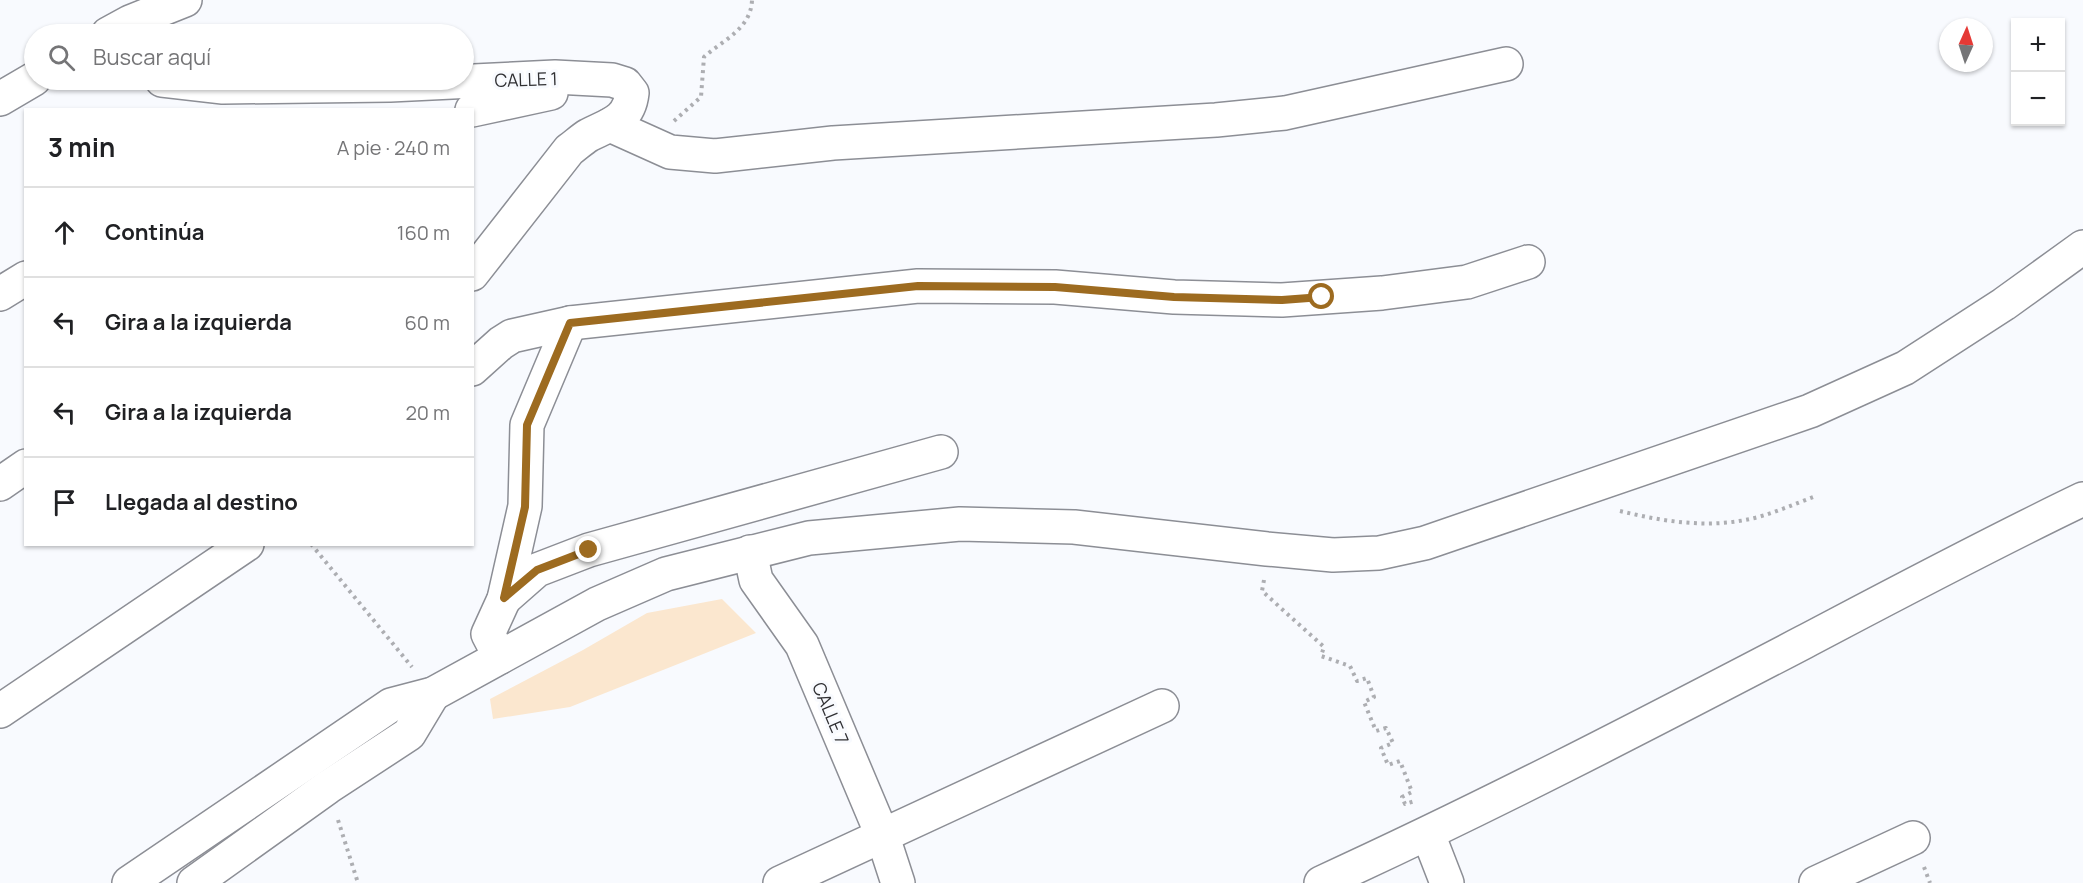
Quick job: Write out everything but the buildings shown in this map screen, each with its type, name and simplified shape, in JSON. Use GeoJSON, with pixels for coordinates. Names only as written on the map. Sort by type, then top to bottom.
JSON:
{"type":"FeatureCollection","features":[{"type":"Feature","properties":{"kind":"main road"},"geometry":{"type":"LineString","coordinates":[[126,24],[185,0]]}},
{"type":"Feature","properties":{"kind":"main road"},"geometry":{"type":"LineString","coordinates":[[474,271],[569,150],[586,137],[610,125],[670,152],[715,156],[833,143],[1216,120],[1285,113],[1506,64]]}},
{"type":"Feature","properties":{"kind":"main road"},"geometry":{"type":"LineString","coordinates":[[474,110],[556,92],[567,78]]}},
{"type":"Feature","properties":{"kind":"main road","name":"CALLE 1"},"geometry":{"type":"LineString","coordinates":[[474,82],[567,78],[612,80],[625,84],[632,93],[631,104],[625,115],[610,125]]}},
{"type":"Feature","properties":{"kind":"main road"},"geometry":{"type":"LineString","coordinates":[[0,99],[24,85]]}},
{"type":"Feature","properties":{"kind":"main road"},"geometry":{"type":"LineString","coordinates":[[129,883],[391,705],[433,694],[597,604],[666,574],[809,538],[960,524],[1074,526],[1333,555],[1379,553],[1425,543],[1810,411],[1905,368],[2004,304],[2083,247]]}},
{"type":"Feature","properties":{"kind":"main road"},"geometry":{"type":"LineString","coordinates":[[474,367],[501,342],[512,336],[570,323],[918,286],[1055,287],[1174,297],[1282,300],[1467,282],[1528,262]]}},
{"type":"Feature","properties":{"kind":"main road"},"geometry":{"type":"LineString","coordinates":[[0,294],[24,279]]}},
{"type":"Feature","properties":{"kind":"main road"},"geometry":{"type":"LineString","coordinates":[[501,657],[488,634],[504,598],[525,507],[527,425],[570,323]]}},
{"type":"Feature","properties":{"kind":"main road"},"geometry":{"type":"LineString","coordinates":[[504,598],[537,570],[589,550],[941,452]]}},
{"type":"Feature","properties":{"kind":"main road"},"geometry":{"type":"LineString","coordinates":[[0,484],[24,467]]}},
{"type":"Feature","properties":{"kind":"main road"},"geometry":{"type":"LineString","coordinates":[[1322,883],[1428,834],[2000,539],[2083,500]]}},
{"type":"Feature","properties":{"kind":"main road"},"geometry":{"type":"LineString","coordinates":[[0,711],[244,546]]}},
{"type":"Feature","properties":{"kind":"main road","name":"CALLE 7"},"geometry":{"type":"LineString","coordinates":[[750,552],[756,579],[802,645],[883,837],[898,883]]}},
{"type":"Feature","properties":{"kind":"main road"},"geometry":{"type":"LineString","coordinates":[[194,883],[328,787],[409,734],[433,694]]}},
{"type":"Feature","properties":{"kind":"main road"},"geometry":{"type":"LineString","coordinates":[[780,883],[1162,706]]}},
{"type":"Feature","properties":{"kind":"main road"},"geometry":{"type":"LineString","coordinates":[[1428,834],[1447,883]]}},
{"type":"Feature","properties":{"kind":"main road"},"geometry":{"type":"LineString","coordinates":[[1816,883],[1913,838]]}},
{"type":"Feature","properties":{"kind":"path"},"geometry":{"type":"LineString","coordinates":[[649,143],[701,97],[704,57],[720,43],[734,36],[752,11],[752,0]]}},
{"type":"Feature","properties":{"kind":"path"},"geometry":{"type":"LineString","coordinates":[[1616,510],[1649,518],[1702,524],[1746,520],[1816,496]]}},
{"type":"Feature","properties":{"kind":"path"},"geometry":{"type":"LineString","coordinates":[[313,546],[433,694]]}},
{"type":"Feature","properties":{"kind":"path"},"geometry":{"type":"LineString","coordinates":[[1262,591],[1324,647],[1321,656],[1350,666],[1357,681],[1367,678],[1374,697],[1364,702],[1376,731],[1386,728],[1393,743],[1382,748],[1388,765],[1400,761],[1412,792],[1402,797],[1405,804],[1416,800],[1428,834]]}},
{"type":"Feature","properties":{"kind":"path"},"geometry":{"type":"LineString","coordinates":[[328,787],[357,883]]}},
{"type":"Feature","properties":{"kind":"shaded area"},"geometry":{"type":"Polygon","coordinates":[[[722,599],[756,633],[570,707],[493,719],[490,699],[647,613],[722,599]]]}},
{"type":"Feature","properties":{"kind":"route"},"geometry":{"type":"LineString","coordinates":[[589,550],[537,570],[504,598],[525,507],[527,425],[570,323],[918,286],[1055,287],[1174,297],[1282,300],[1322,297]]}}]}
